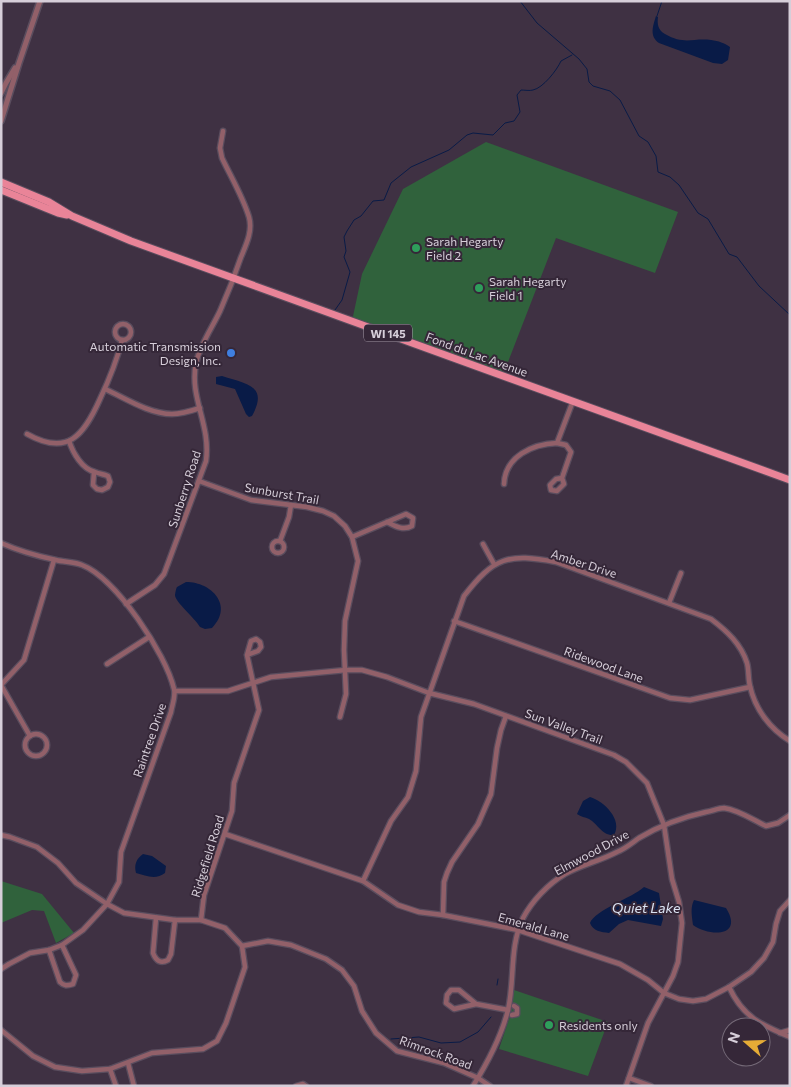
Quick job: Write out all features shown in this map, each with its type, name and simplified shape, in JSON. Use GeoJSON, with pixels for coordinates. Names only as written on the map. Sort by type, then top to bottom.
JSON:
{"type":"FeatureCollection","features":[{"type":"Feature","properties":{"kind":"main road","name":"Fond du Lac Avenue"},"geometry":{"type":"LineString","coordinates":[[1,182],[49,202],[72,216],[124,238],[790,480]]}},
{"type":"Feature","properties":{"kind":"main road","name":"Fond du Lac Avenue"},"geometry":{"type":"LineString","coordinates":[[1,190],[58,213],[72,216]]}},
{"type":"Feature","properties":{"kind":"street"},"geometry":{"type":"LineString","coordinates":[[1,121],[18,63],[40,1]]}},
{"type":"Feature","properties":{"kind":"street"},"geometry":{"type":"LineString","coordinates":[[1,93],[18,63]]}},
{"type":"Feature","properties":{"kind":"street","name":"Sunberry Road"},"geometry":{"type":"LineString","coordinates":[[126,604],[155,585],[164,574],[206,461],[208,447],[206,428],[194,382],[196,364],[234,278],[249,238],[250,222],[222,158],[220,148],[223,131]]}},
{"type":"Feature","properties":{"kind":"street"},"geometry":{"type":"LineString","coordinates":[[27,434],[42,442],[59,443],[68,441],[84,429],[105,389],[117,359],[122,340]]}},
{"type":"Feature","properties":{"kind":"street"},"geometry":{"type":"LineString","coordinates":[[105,389],[149,409],[172,414],[186,413],[200,408]]}},
{"type":"Feature","properties":{"kind":"street"},"geometry":{"type":"LineString","coordinates":[[557,443],[573,400]]}},
{"type":"Feature","properties":{"kind":"street"},"geometry":{"type":"LineString","coordinates":[[68,441],[78,459],[94,472],[108,476],[110,482],[108,487],[102,490],[97,489],[93,485],[94,472]]}},
{"type":"Feature","properties":{"kind":"street"},"geometry":{"type":"LineString","coordinates":[[504,484],[507,470],[524,452],[535,446],[557,443],[566,445],[571,452],[562,478]]}},
{"type":"Feature","properties":{"kind":"street","name":"Sunburst Trail"},"geometry":{"type":"LineString","coordinates":[[199,481],[251,500],[315,509],[334,516],[345,526],[352,537],[358,561],[345,621],[346,694],[340,716]]}},
{"type":"Feature","properties":{"kind":"street"},"geometry":{"type":"LineString","coordinates":[[280,541],[289,517],[291,505]]}},
{"type":"Feature","properties":{"kind":"street"},"geometry":{"type":"LineString","coordinates":[[352,537],[387,522],[406,514],[413,518],[412,526],[407,529],[387,522]]}},
{"type":"Feature","properties":{"kind":"street","name":"Raintree Drive"},"geometry":{"type":"LineString","coordinates":[[1,542],[20,552],[82,565],[107,580],[126,604],[165,664],[175,692],[171,712],[121,852],[119,882],[107,904],[83,930],[62,946],[49,950],[30,952],[1,969]]}},
{"type":"Feature","properties":{"kind":"street"},"geometry":{"type":"LineString","coordinates":[[363,881],[391,820],[408,797],[416,771],[421,717],[464,596],[494,564],[484,544]]}},
{"type":"Feature","properties":{"kind":"street","name":"Amber Drive"},"geometry":{"type":"LineString","coordinates":[[494,564],[506,560],[533,558],[556,562],[712,619],[726,630],[736,642],[747,663],[750,686],[759,710],[777,733],[790,741]]}},
{"type":"Feature","properties":{"kind":"street"},"geometry":{"type":"LineString","coordinates":[[30,736],[1,685],[24,660],[54,560]]}},
{"type":"Feature","properties":{"kind":"street"},"geometry":{"type":"LineString","coordinates":[[669,602],[681,573]]}},
{"type":"Feature","properties":{"kind":"street","name":"Ridewood Lane"},"geometry":{"type":"LineString","coordinates":[[454,621],[670,698],[690,700],[750,686]]}},
{"type":"Feature","properties":{"kind":"street"},"geometry":{"type":"LineString","coordinates":[[107,664],[149,638]]}},
{"type":"Feature","properties":{"kind":"street","name":"Ridgefield Road"},"geometry":{"type":"LineString","coordinates":[[201,920],[204,895],[232,811],[234,783],[258,710],[247,654]]}},
{"type":"Feature","properties":{"kind":"street","name":"Sun Valley Trail"},"geometry":{"type":"LineString","coordinates":[[175,692],[228,691],[271,677],[294,674],[346,670],[370,673],[429,693],[474,704],[614,755],[626,762],[647,783],[664,825],[672,879],[679,902],[682,923],[678,962],[664,993]]}},
{"type":"Feature","properties":{"kind":"street"},"geometry":{"type":"LineString","coordinates":[[443,915],[444,882],[447,873],[478,824],[491,794],[501,730],[506,716]]}},
{"type":"Feature","properties":{"kind":"street"},"geometry":{"type":"LineString","coordinates":[[40,735],[45,740],[46,750],[41,755],[30,754],[26,748],[26,741],[30,736],[40,735]]}},
{"type":"Feature","properties":{"kind":"street","name":"Elmwood Drive"},"geometry":{"type":"LineString","coordinates":[[473,1086],[501,1032],[508,1010],[518,930],[534,901],[564,875],[618,852],[664,825],[696,814],[723,808],[740,812],[766,826],[778,823],[790,815]]}},
{"type":"Feature","properties":{"kind":"street","name":"Emerald Lane"},"geometry":{"type":"LineString","coordinates":[[225,834],[363,881],[398,904],[419,912],[518,930],[620,964],[648,980],[664,993],[679,999],[692,1001],[706,999],[729,987],[751,972],[764,958],[773,942],[780,911],[790,900]]}},
{"type":"Feature","properties":{"kind":"street"},"geometry":{"type":"LineString","coordinates":[[1,835],[37,847],[58,863],[76,883],[124,913],[175,920],[201,920],[225,928],[242,946],[244,967],[226,1023],[217,1041],[203,1049],[152,1053],[110,1069],[82,1071],[55,1067],[32,1056],[1,1030]]}},
{"type":"Feature","properties":{"kind":"street"},"geometry":{"type":"LineString","coordinates":[[156,918],[153,953],[155,959],[164,962],[168,960],[171,954],[175,920]]}},
{"type":"Feature","properties":{"kind":"street","name":"Rimrock Road"},"geometry":{"type":"LineString","coordinates":[[242,946],[268,941],[291,945],[326,959],[342,970],[354,986],[362,1010],[376,1033],[397,1051],[444,1063],[478,1078],[490,1086]]}},
{"type":"Feature","properties":{"kind":"street"},"geometry":{"type":"LineString","coordinates":[[49,950],[60,982],[62,985],[68,986],[73,984],[76,975],[62,946]]}},
{"type":"Feature","properties":{"kind":"street"},"geometry":{"type":"LineString","coordinates":[[729,987],[734,999],[746,1013],[760,1024],[790,1037]]}},
{"type":"Feature","properties":{"kind":"street"},"geometry":{"type":"LineString","coordinates":[[476,1004],[459,990],[452,990],[447,995],[446,1003],[454,1009],[476,1004],[508,1010]]}},
{"type":"Feature","properties":{"kind":"street"},"geometry":{"type":"LineString","coordinates":[[626,1086],[648,1023],[664,993]]}},
{"type":"Feature","properties":{"kind":"street"},"geometry":{"type":"LineString","coordinates":[[512,1015],[518,1012],[514,1006]]}},
{"type":"Feature","properties":{"kind":"street"},"geometry":{"type":"LineString","coordinates":[[780,1033],[790,1030]]}},
{"type":"Feature","properties":{"kind":"street"},"geometry":{"type":"LineString","coordinates":[[128,1062],[134,1086]]}},
{"type":"Feature","properties":{"kind":"street"},"geometry":{"type":"LineString","coordinates":[[110,1069],[116,1086]]}},
{"type":"Feature","properties":{"kind":"street"},"geometry":{"type":"LineString","coordinates":[[629,1078],[651,1086]]}},
{"type":"Feature","properties":{"kind":"street"},"geometry":{"type":"LineString","coordinates":[[296,1086],[303,1084],[306,1086]]}},
{"type":"Feature","properties":{"kind":"green space"},"geometry":{"type":"Polygon","coordinates":[[[486,142],[678,212],[655,273],[556,238],[503,375],[352,321],[362,274],[403,189],[486,142]]]}},
{"type":"Feature","properties":{"kind":"green space"},"geometry":{"type":"Polygon","coordinates":[[[1,881],[42,894],[74,933],[56,943],[44,911],[32,910],[1,923],[1,881]]]}},
{"type":"Feature","properties":{"kind":"green space"},"geometry":{"type":"Polygon","coordinates":[[[514,990],[608,1022],[588,1076],[499,1049],[510,1016],[514,990]]]}},
{"type":"Feature","properties":{"kind":"water"},"geometry":{"type":"Polygon","coordinates":[[[656,16],[658,17],[659,29],[672,37],[683,40],[711,40],[730,47],[728,60],[722,64],[713,63],[659,43],[653,34],[656,16]]]}},
{"type":"Feature","properties":{"kind":"water"},"geometry":{"type":"Polygon","coordinates":[[[222,376],[247,384],[256,392],[258,398],[257,406],[252,416],[249,417],[246,414],[235,389],[216,384],[216,377],[222,376]]]}},
{"type":"Feature","properties":{"kind":"water"},"geometry":{"type":"Polygon","coordinates":[[[186,582],[204,586],[217,597],[221,612],[212,628],[205,629],[200,627],[176,598],[177,587],[186,582]]]}},
{"type":"Feature","properties":{"kind":"water"},"geometry":{"type":"Polygon","coordinates":[[[590,797],[601,803],[611,812],[616,823],[614,835],[606,834],[592,821],[577,814],[583,801],[590,797]]]}},
{"type":"Feature","properties":{"kind":"water"},"geometry":{"type":"Polygon","coordinates":[[[143,854],[152,856],[166,866],[165,873],[155,877],[136,873],[136,862],[143,854]]]}},
{"type":"Feature","properties":{"kind":"water","name":"Quiet Lake"},"geometry":{"type":"Polygon","coordinates":[[[644,887],[659,893],[663,919],[661,926],[628,920],[619,924],[609,933],[598,931],[591,926],[590,923],[593,918],[599,913],[644,887]]]}},
{"type":"Feature","properties":{"kind":"water"},"geometry":{"type":"Polygon","coordinates":[[[694,900],[726,908],[731,925],[728,929],[716,933],[693,925],[692,909],[694,900]]]}},
{"type":"Feature","properties":{"kind":"waterway"},"geometry":{"type":"LineString","coordinates":[[520,1],[537,23],[579,59],[587,69],[589,82],[593,86],[610,91],[620,100],[639,136],[648,142],[656,156],[658,172],[670,177],[679,185],[698,213],[708,219],[729,254],[737,257],[759,286],[790,315]]}},
{"type":"Feature","properties":{"kind":"waterway"},"geometry":{"type":"LineString","coordinates":[[657,16],[662,1]]}},
{"type":"Feature","properties":{"kind":"waterway"},"geometry":{"type":"LineString","coordinates":[[335,310],[342,300],[350,272],[344,257],[346,251],[344,237],[354,220],[361,216],[373,201],[384,200],[391,183],[411,167],[449,150],[467,135],[473,133],[493,135],[505,123],[514,121],[520,112],[517,95],[521,90],[537,89],[553,74],[561,61],[572,55]]}},
{"type":"Feature","properties":{"kind":"waterway"},"geometry":{"type":"LineString","coordinates":[[497,985],[498,979]]}},
{"type":"Feature","properties":{"kind":"waterway"},"geometry":{"type":"LineString","coordinates":[[391,1039],[419,1037],[441,1043],[460,1042],[478,1032],[491,1017]]}},
{"type":"Feature","properties":{"kind":"place","name":"Sarah Hegarty Field 2"},"geometry":{"type":"Point","coordinates":[416,248]}},
{"type":"Feature","properties":{"kind":"place","name":"Sarah Hegarty Field 1"},"geometry":{"type":"Point","coordinates":[479,288]}},
{"type":"Feature","properties":{"kind":"place","name":"Automatic Transmission Design, Inc."},"geometry":{"type":"Point","coordinates":[231,353]}},
{"type":"Feature","properties":{"kind":"place","name":"Residents only"},"geometry":{"type":"Point","coordinates":[549,1025]}}]}
